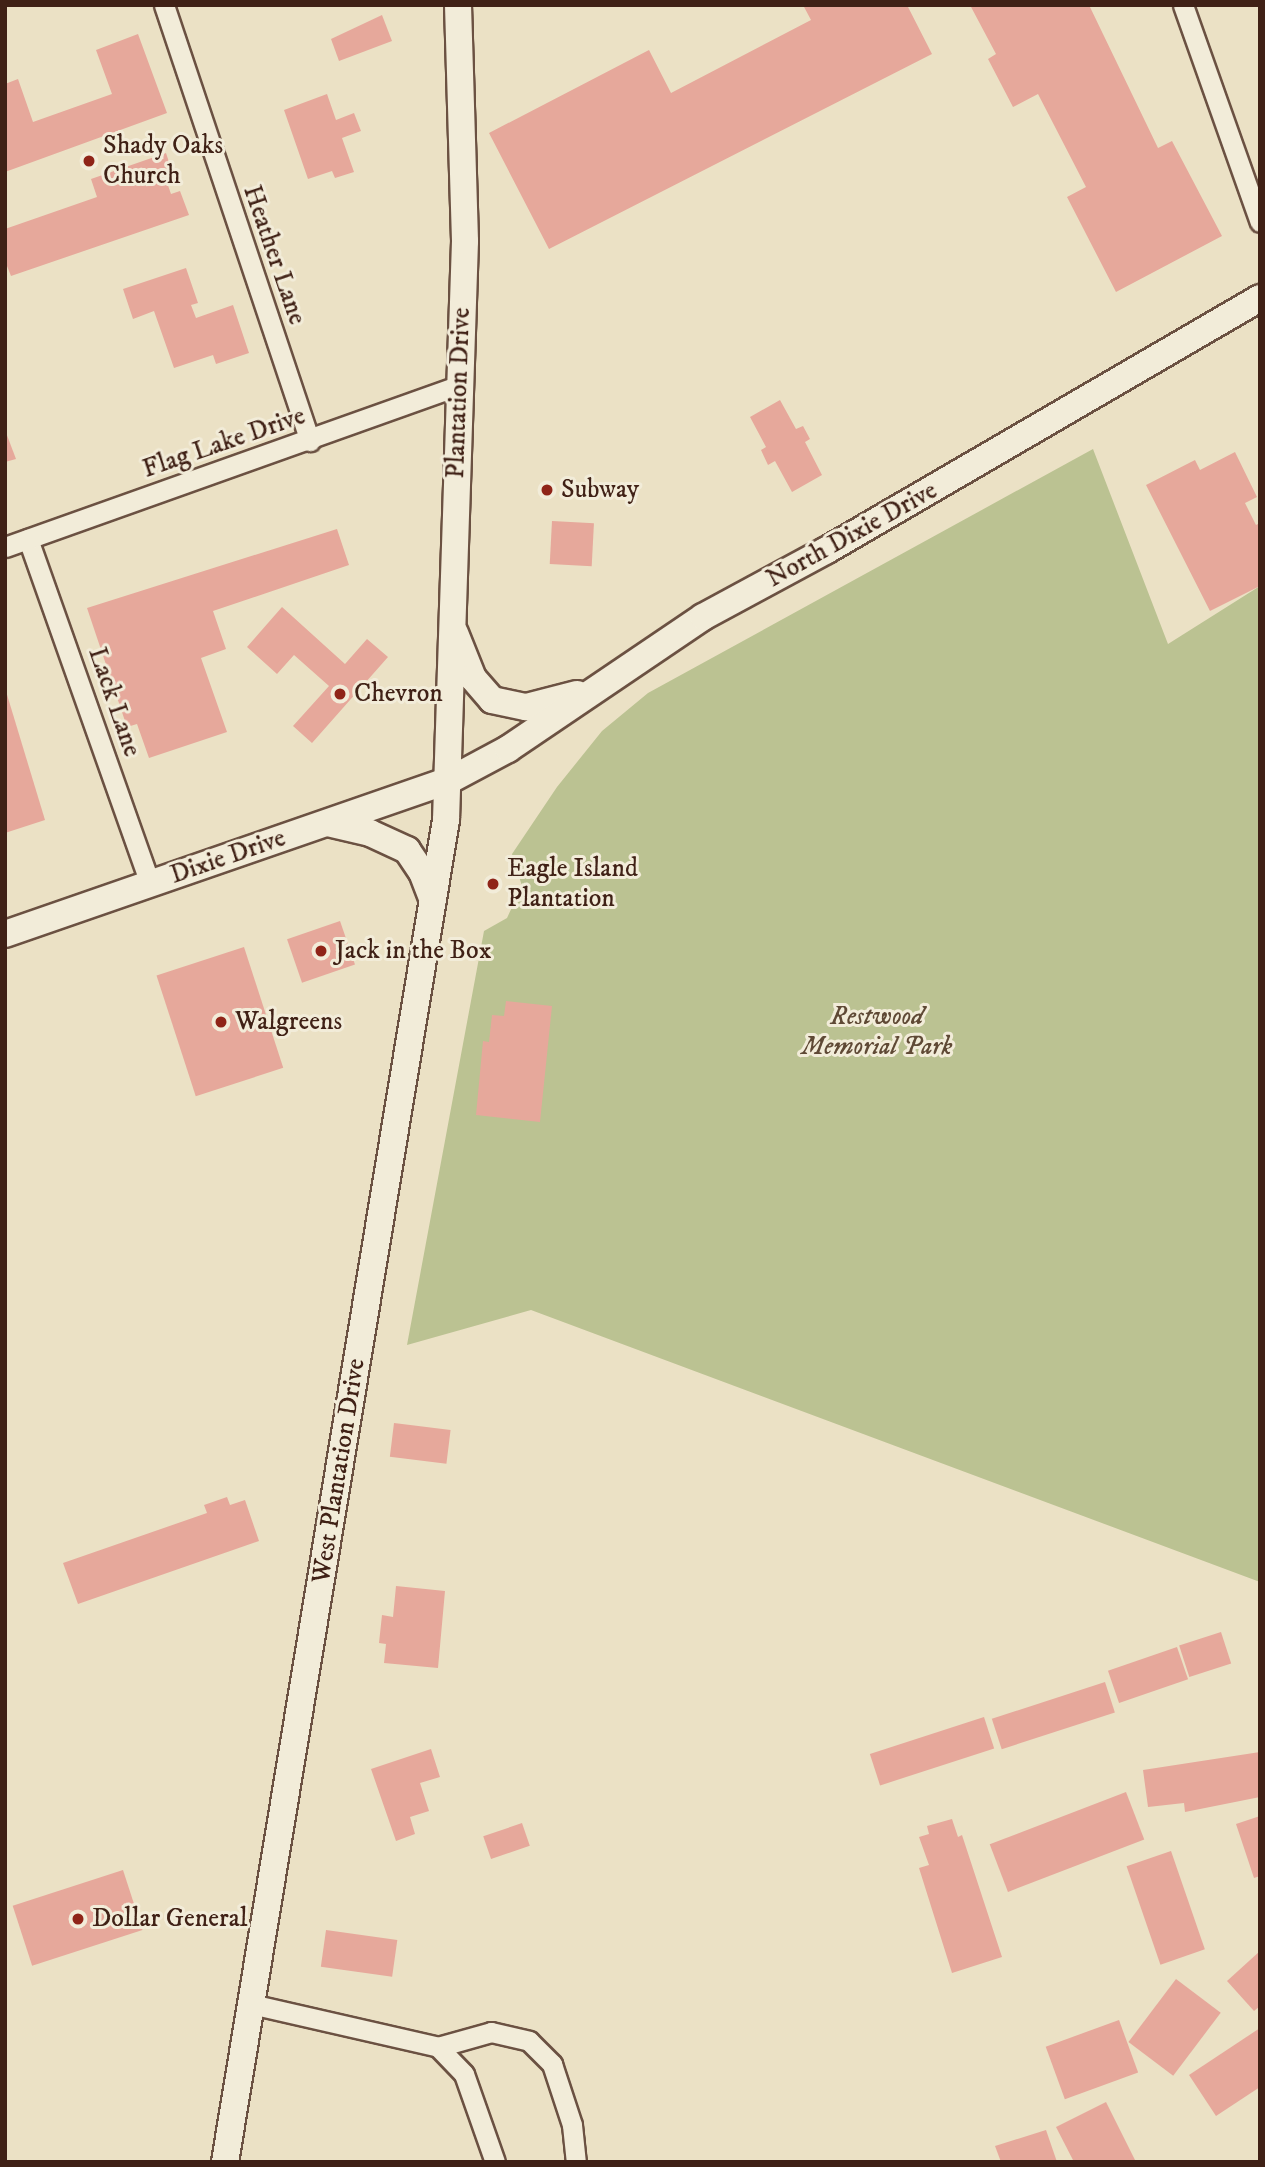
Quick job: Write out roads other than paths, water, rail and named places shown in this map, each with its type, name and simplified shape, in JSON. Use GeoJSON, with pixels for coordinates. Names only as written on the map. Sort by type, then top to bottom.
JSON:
{"type":"FeatureCollection","features":[{"type":"Feature","properties":{"kind":"main road","name":"Plantation Drive"},"geometry":{"type":"LineString","coordinates":[[450,780],[450,621],[465,241],[458,5]]}},
{"type":"Feature","properties":{"kind":"main road","name":"North Dixie Drive"},"geometry":{"type":"LineString","coordinates":[[450,780],[508,749],[588,691],[703,617],[827,550],[1260,298]]}},
{"type":"Feature","properties":{"kind":"main road"},"geometry":{"type":"LineString","coordinates":[[450,621],[472,678],[492,699],[526,707],[588,691]]}},
{"type":"Feature","properties":{"kind":"main road","name":"Dixie Drive"},"geometry":{"type":"LineString","coordinates":[[5,934],[450,780]]}},
{"type":"Feature","properties":{"kind":"main road","name":"West Plantation Drive"},"geometry":{"type":"LineString","coordinates":[[225,2162],[433,900],[450,780]]}},
{"type":"Feature","properties":{"kind":"main road"},"geometry":{"type":"LineString","coordinates":[[328,823],[370,833],[407,850],[422,872],[433,900]]}},
{"type":"Feature","properties":{"kind":"street","name":"Heather Lane"},"geometry":{"type":"LineString","coordinates":[[163,5],[310,441]]}},
{"type":"Feature","properties":{"kind":"street"},"geometry":{"type":"LineString","coordinates":[[1183,5],[1260,222]]}},
{"type":"Feature","properties":{"kind":"street","name":"Flag Lake Drive"},"geometry":{"type":"LineString","coordinates":[[5,547],[310,441],[459,385]]}},
{"type":"Feature","properties":{"kind":"street","name":"Lack Lane"},"geometry":{"type":"LineString","coordinates":[[28,538],[150,884]]}},
{"type":"Feature","properties":{"kind":"street"},"geometry":{"type":"LineString","coordinates":[[251,2004],[438,2047],[491,2032],[529,2041],[552,2064],[572,2125],[576,2162]]}},
{"type":"Feature","properties":{"kind":"street"},"geometry":{"type":"LineString","coordinates":[[438,2047],[464,2074],[495,2162]]}},
{"type":"Feature","properties":{"kind":"place","name":"Shady Oaks Church"},"geometry":{"type":"Point","coordinates":[89,161]}},
{"type":"Feature","properties":{"kind":"place","name":"Subway"},"geometry":{"type":"Point","coordinates":[547,490]}},
{"type":"Feature","properties":{"kind":"place","name":"Chevron"},"geometry":{"type":"Point","coordinates":[340,694]}},
{"type":"Feature","properties":{"kind":"place","name":"Eagle Island Plantation"},"geometry":{"type":"Point","coordinates":[493,884]}},
{"type":"Feature","properties":{"kind":"place","name":"Jack in the Box"},"geometry":{"type":"Point","coordinates":[321,951]}},
{"type":"Feature","properties":{"kind":"place","name":"Walgreens"},"geometry":{"type":"Point","coordinates":[221,1022]}},
{"type":"Feature","properties":{"kind":"place","name":"Dollar General"},"geometry":{"type":"Point","coordinates":[78,1919]}},
{"type":"Feature","properties":{"kind":"park label","name":"Restwood Memorial Park"},"geometry":{"type":"Point","coordinates":[877,1032]}}]}
